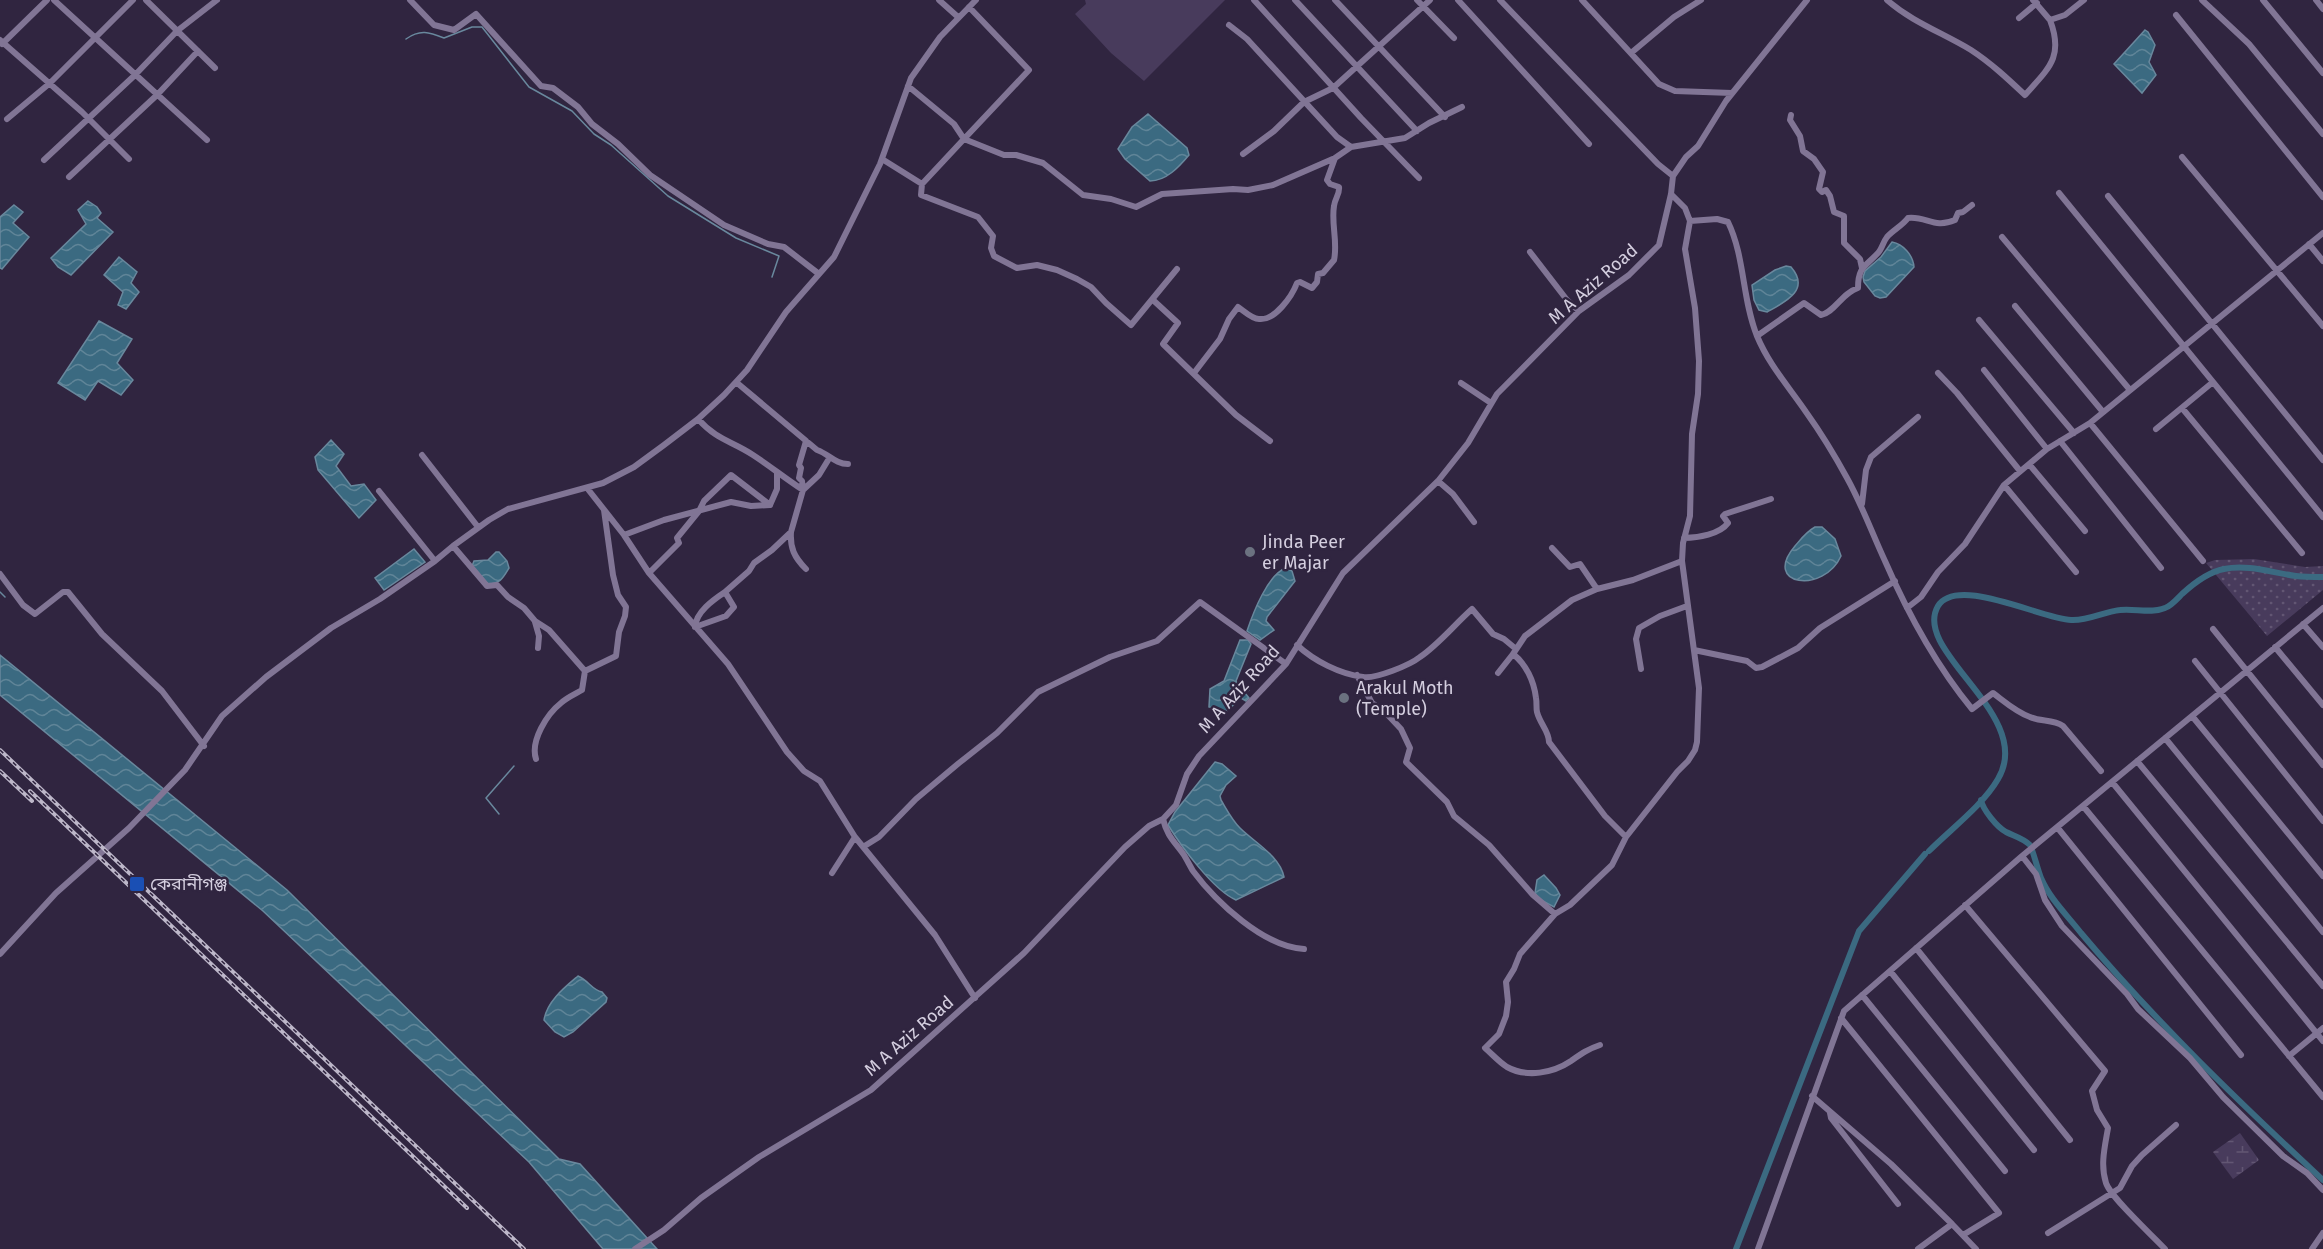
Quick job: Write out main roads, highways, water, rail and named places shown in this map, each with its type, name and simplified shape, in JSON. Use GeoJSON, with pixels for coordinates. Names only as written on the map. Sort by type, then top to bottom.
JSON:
{"type":"FeatureCollection","features":[{"type":"Feature","properties":{"kind":"water"},"geometry":{"type":"Polygon","coordinates":[[[2145,30],[2155,45],[2149,62],[2156,75],[2142,93],[2114,64],[2145,30]]]}},
{"type":"Feature","properties":{"kind":"water"},"geometry":{"type":"Polygon","coordinates":[[[1148,114],[1187,148],[1189,155],[1167,176],[1150,181],[1125,159],[1118,149],[1132,127],[1148,114]]]}},
{"type":"Feature","properties":{"kind":"water"},"geometry":{"type":"Polygon","coordinates":[[[88,201],[101,213],[97,218],[113,232],[71,275],[58,267],[51,258],[86,224],[78,210],[88,201]]]}},
{"type":"Feature","properties":{"kind":"water"},"geometry":{"type":"Polygon","coordinates":[[[14,205],[23,212],[13,223],[29,237],[2,269],[0,268],[0,217],[14,205]]]}},
{"type":"Feature","properties":{"kind":"water"},"geometry":{"type":"Polygon","coordinates":[[[1892,242],[1907,251],[1914,267],[1886,297],[1880,298],[1875,296],[1864,282],[1863,277],[1865,271],[1881,257],[1892,242]]]}},
{"type":"Feature","properties":{"kind":"water"},"geometry":{"type":"Polygon","coordinates":[[[119,257],[137,272],[131,283],[139,292],[126,309],[118,305],[123,292],[104,275],[119,257]]]}},
{"type":"Feature","properties":{"kind":"water"},"geometry":{"type":"Polygon","coordinates":[[[1786,266],[1791,267],[1796,275],[1797,289],[1788,299],[1767,312],[1759,310],[1754,300],[1752,285],[1775,270],[1786,266]]]}},
{"type":"Feature","properties":{"kind":"water"},"geometry":{"type":"Polygon","coordinates":[[[99,321],[132,339],[117,363],[133,380],[121,395],[98,381],[85,400],[58,383],[99,321]]]}},
{"type":"Feature","properties":{"kind":"water"},"geometry":{"type":"Polygon","coordinates":[[[331,440],[344,454],[336,466],[351,486],[364,484],[376,500],[359,518],[318,470],[315,457],[331,440]]]}},
{"type":"Feature","properties":{"kind":"water"},"geometry":{"type":"Polygon","coordinates":[[[1815,527],[1822,527],[1835,539],[1841,556],[1833,568],[1822,576],[1810,580],[1790,577],[1785,570],[1787,559],[1802,538],[1815,527]]]}},
{"type":"Feature","properties":{"kind":"water"},"geometry":{"type":"Polygon","coordinates":[[[414,549],[425,562],[384,590],[375,578],[414,549]]]}},
{"type":"Feature","properties":{"kind":"water"},"geometry":{"type":"Polygon","coordinates":[[[499,552],[507,561],[509,568],[501,580],[488,584],[472,566],[474,561],[488,560],[499,552]]]}},
{"type":"Feature","properties":{"kind":"water"},"geometry":{"type":"Polygon","coordinates":[[[1286,568],[1292,571],[1295,581],[1267,617],[1266,621],[1274,630],[1260,640],[1247,631],[1267,586],[1279,572],[1286,568]]]}},
{"type":"Feature","properties":{"kind":"water"},"geometry":{"type":"Polygon","coordinates":[[[1240,640],[1248,640],[1251,644],[1236,681],[1240,689],[1246,687],[1249,690],[1245,693],[1249,698],[1246,701],[1241,698],[1227,711],[1209,707],[1210,689],[1224,681],[1240,640]]]}},
{"type":"Feature","properties":{"kind":"water"},"geometry":{"type":"Polygon","coordinates":[[[0,655],[287,890],[559,1159],[580,1164],[657,1249],[603,1249],[529,1162],[263,911],[0,695],[0,655]]]}},
{"type":"Feature","properties":{"kind":"water"},"geometry":{"type":"Polygon","coordinates":[[[1215,762],[1222,764],[1236,776],[1226,785],[1220,796],[1234,822],[1272,856],[1282,869],[1284,877],[1236,900],[1227,895],[1208,877],[1168,825],[1175,812],[1215,762]]]}},
{"type":"Feature","properties":{"kind":"water"},"geometry":{"type":"Polygon","coordinates":[[[1544,875],[1560,895],[1554,907],[1539,899],[1535,893],[1537,880],[1544,875]]]}},
{"type":"Feature","properties":{"kind":"water"},"geometry":{"type":"Polygon","coordinates":[[[578,976],[607,998],[606,1002],[573,1032],[564,1037],[555,1032],[544,1020],[553,1001],[578,976]]]}},
{"type":"Feature","properties":{"kind":"waterway"},"geometry":{"type":"LineString","coordinates":[[406,39],[425,32],[444,38],[472,27],[482,27],[529,87],[572,111],[594,134],[611,145],[668,196],[736,238],[779,256],[772,277]]}},
{"type":"Feature","properties":{"kind":"waterway"},"geometry":{"type":"LineString","coordinates":[[1929,851],[1992,789],[1998,779],[2005,755],[2001,731],[1989,708],[1941,643],[1934,624],[1938,606],[1948,598],[1963,595],[1981,597],[2058,618],[2077,620],[2120,610],[2160,610],[2172,604],[2202,578],[2224,569],[2251,568],[2296,576],[2323,577]]}},
{"type":"Feature","properties":{"kind":"waterway"},"geometry":{"type":"LineString","coordinates":[[0,592],[5,597]]}},
{"type":"Feature","properties":{"kind":"waterway"},"geometry":{"type":"LineString","coordinates":[[499,814],[486,798],[514,766]]}},
{"type":"Feature","properties":{"kind":"waterway"},"geometry":{"type":"LineString","coordinates":[[1981,800],[1987,813],[1999,826],[2030,845],[2041,878],[2049,893],[2109,966],[2198,1060],[2323,1180]]}},
{"type":"Feature","properties":{"kind":"waterway"},"geometry":{"type":"LineString","coordinates":[[1736,1249],[1859,931],[1925,854]]}},
{"type":"Feature","properties":{"kind":"railway"},"geometry":{"type":"LineString","coordinates":[[0,750],[524,1249]]}},
{"type":"Feature","properties":{"kind":"railway"},"geometry":{"type":"LineString","coordinates":[[0,771],[32,801]]}},
{"type":"Feature","properties":{"kind":"railway"},"geometry":{"type":"LineString","coordinates":[[30,791],[467,1208]]}},
{"type":"Feature","properties":{"kind":"place","name":"Jinda Peer er Majar"},"geometry":{"type":"Point","coordinates":[1250,552]}},
{"type":"Feature","properties":{"kind":"place","name":"Arakul Moth (Temple)"},"geometry":{"type":"Point","coordinates":[1344,698]}},
{"type":"Feature","properties":{"kind":"place","name":"কেরানীগঞ্জ"},"geometry":{"type":"Point","coordinates":[137,884]}}]}
